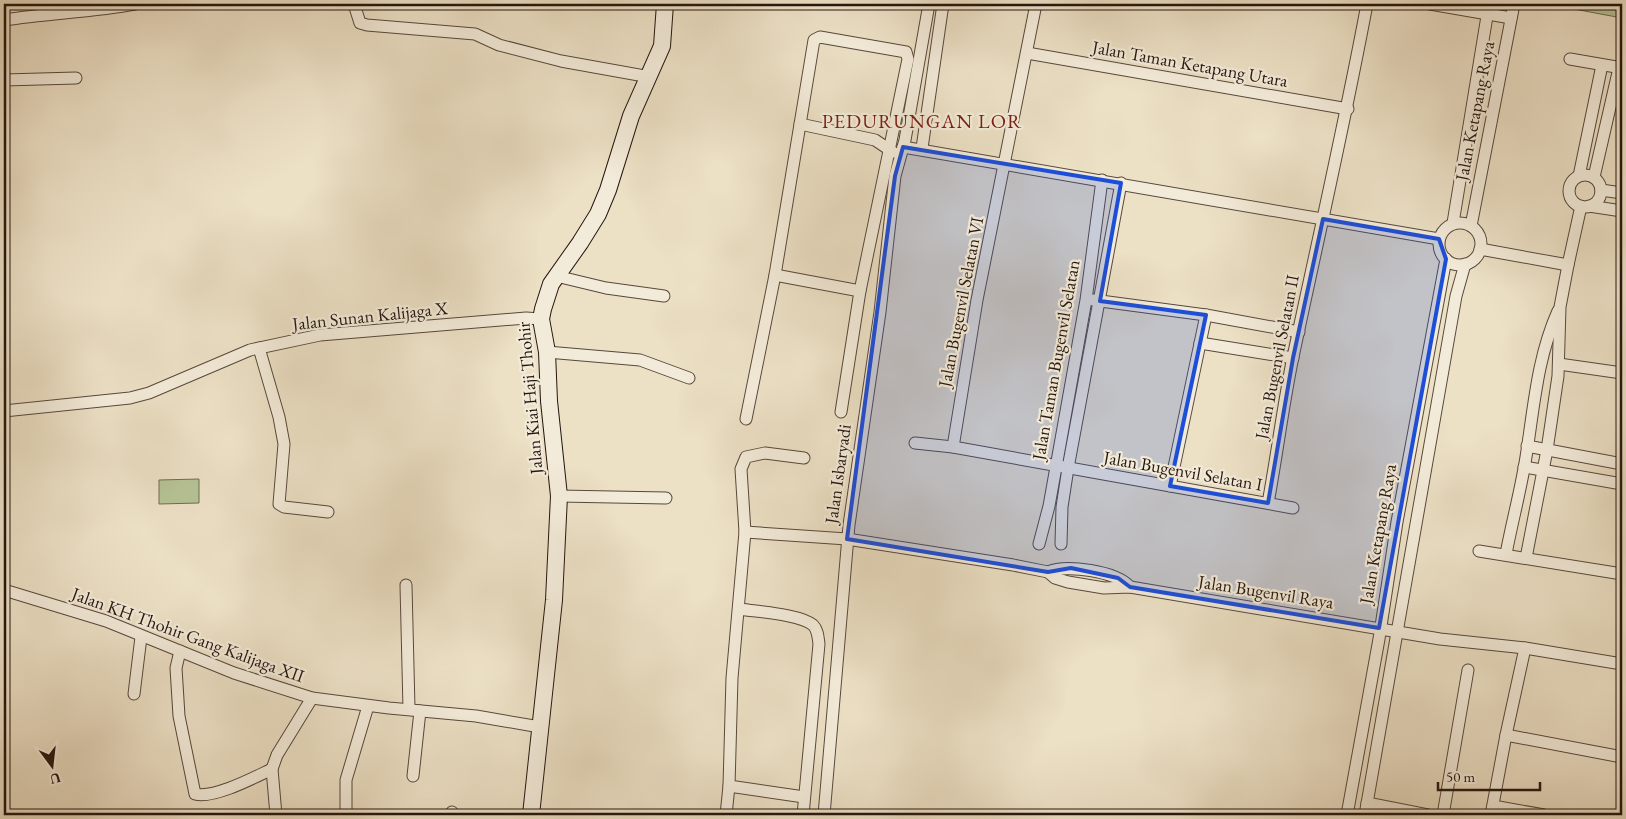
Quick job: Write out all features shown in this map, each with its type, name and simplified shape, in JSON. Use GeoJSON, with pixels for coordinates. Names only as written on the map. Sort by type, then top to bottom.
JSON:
{"type":"FeatureCollection","features":[{"type":"Feature","properties":{"kind":"street"},"geometry":{"type":"LineString","coordinates":[[4,20],[33,15],[102,10],[135,4]]}},
{"type":"Feature","properties":{"kind":"street"},"geometry":{"type":"LineString","coordinates":[[354,4],[360,23],[372,26],[475,34],[499,45],[561,61],[650,77]]}},
{"type":"Feature","properties":{"kind":"street","name":"Jalan Kiai Haji Thohir"},"geometry":{"type":"LineString","coordinates":[[531,815],[554,600],[559,496],[549,401],[547,352],[541,320],[546,299],[556,276],[598,214],[608,190],[631,116],[650,77],[662,46],[665,4]]}},
{"type":"Feature","properties":{"kind":"street","name":"Jalan Isbaryadi"},"geometry":{"type":"LineString","coordinates":[[824,815],[847,539],[880,312],[895,176],[903,147],[929,4]]}},
{"type":"Feature","properties":{"kind":"street"},"geometry":{"type":"LineString","coordinates":[[922,148],[943,4]]}},
{"type":"Feature","properties":{"kind":"street","name":"Jalan Bugenvil Selatan VI"},"geometry":{"type":"LineString","coordinates":[[952,447],[977,300],[1036,4]]}},
{"type":"Feature","properties":{"kind":"street","name":"Jalan Bugenvil Selatan II"},"geometry":{"type":"LineString","coordinates":[[1268,503],[1293,358],[1348,109],[1366,4]]}},
{"type":"Feature","properties":{"kind":"street"},"geometry":{"type":"LineString","coordinates":[[1430,4],[1488,9],[1511,18]]}},
{"type":"Feature","properties":{"kind":"street","name":"Jalan Ketapang Raya"},"geometry":{"type":"LineString","coordinates":[[1471,226],[1514,4]]}},
{"type":"Feature","properties":{"kind":"street","name":"Jalan Ketapang Raya"},"geometry":{"type":"LineString","coordinates":[[1452,223],[1488,9]]}},
{"type":"Feature","properties":{"kind":"street"},"geometry":{"type":"LineString","coordinates":[[746,419],[775,275],[814,40],[820,37],[907,53],[908,59],[860,291],[841,412]]}},
{"type":"Feature","properties":{"kind":"street","name":"Jalan Taman Ketapang Utara"},"geometry":{"type":"LineString","coordinates":[[1026,53],[1348,109]]}},
{"type":"Feature","properties":{"kind":"street"},"geometry":{"type":"LineString","coordinates":[[1570,59],[1620,68],[1594,177]]}},
{"type":"Feature","properties":{"kind":"street"},"geometry":{"type":"LineString","coordinates":[[1602,65],[1579,176],[1571,184],[1569,195],[1576,204],[1622,210]]}},
{"type":"Feature","properties":{"kind":"street"},"geometry":{"type":"LineString","coordinates":[[4,80],[76,78]]}},
{"type":"Feature","properties":{"kind":"street"},"geometry":{"type":"LineString","coordinates":[[800,124],[875,140],[888,150],[903,147],[922,148],[1439,239]]}},
{"type":"Feature","properties":{"kind":"street"},"geometry":{"type":"LineString","coordinates":[[891,136],[903,147]]}},
{"type":"Feature","properties":{"kind":"street"},"geometry":{"type":"LineString","coordinates":[[875,140],[891,136]]}},
{"type":"Feature","properties":{"kind":"street"},"geometry":{"type":"LineString","coordinates":[[1579,176],[1587,175],[1594,177],[1599,182],[1601,190],[1597,202],[1585,206]]}},
{"type":"Feature","properties":{"kind":"street","name":"Jalan Taman Bugenvil Selatan"},"geometry":{"type":"LineString","coordinates":[[1061,544],[1062,467],[1102,180]]}},
{"type":"Feature","properties":{"kind":"street","name":"Jalan Taman Bugenvil Selatan"},"geometry":{"type":"LineString","coordinates":[[1038,544],[1062,467],[1100,301],[1121,183]]}},
{"type":"Feature","properties":{"kind":"street"},"geometry":{"type":"LineString","coordinates":[[1601,190],[1622,194]]}},
{"type":"Feature","properties":{"kind":"street"},"geometry":{"type":"LineString","coordinates":[[1526,558],[1547,450],[1559,370],[1560,307],[1568,265],[1585,206]]}},
{"type":"Feature","properties":{"kind":"street"},"geometry":{"type":"LineString","coordinates":[[1452,223],[1463,223],[1471,226],[1478,233],[1480,249],[1474,258],[1464,264],[1456,264],[1446,259],[1440,251],[1439,239],[1442,232],[1452,223]]}},
{"type":"Feature","properties":{"kind":"street"},"geometry":{"type":"LineString","coordinates":[[1480,249],[1568,265]]}},
{"type":"Feature","properties":{"kind":"street","name":"Jalan Ketapang Raya"},"geometry":{"type":"LineString","coordinates":[[1347,815],[1446,259]]}},
{"type":"Feature","properties":{"kind":"street","name":"Jalan Ketapang Raya"},"geometry":{"type":"LineString","coordinates":[[1364,815],[1456,296],[1464,264]]}},
{"type":"Feature","properties":{"kind":"street"},"geometry":{"type":"LineString","coordinates":[[775,275],[860,291]]}},
{"type":"Feature","properties":{"kind":"street"},"geometry":{"type":"LineString","coordinates":[[556,276],[606,288],[664,296]]}},
{"type":"Feature","properties":{"kind":"street"},"geometry":{"type":"LineString","coordinates":[[1439,293],[1456,296]]}},
{"type":"Feature","properties":{"kind":"street"},"geometry":{"type":"LineString","coordinates":[[1086,300],[1206,315],[1299,332]]}},
{"type":"Feature","properties":{"kind":"street"},"geometry":{"type":"LineString","coordinates":[[1506,554],[1524,468],[1533,399],[1543,348],[1560,307]]}},
{"type":"Feature","properties":{"kind":"street"},"geometry":{"type":"LineString","coordinates":[[1170,486],[1206,315]]}},
{"type":"Feature","properties":{"kind":"street","name":"Jalan Sunan Kalijaga X"},"geometry":{"type":"LineString","coordinates":[[4,411],[130,398],[149,393],[259,348],[320,335],[526,318],[541,320]]}},
{"type":"Feature","properties":{"kind":"street"},"geometry":{"type":"LineString","coordinates":[[1200,343],[1293,358]]}},
{"type":"Feature","properties":{"kind":"street"},"geometry":{"type":"LineString","coordinates":[[259,348],[279,417],[284,444],[279,504],[284,507],[328,512]]}},
{"type":"Feature","properties":{"kind":"street"},"geometry":{"type":"LineString","coordinates":[[1543,348],[1560,350]]}},
{"type":"Feature","properties":{"kind":"street"},"geometry":{"type":"LineString","coordinates":[[547,352],[640,360],[690,378]]}},
{"type":"Feature","properties":{"kind":"street"},"geometry":{"type":"LineString","coordinates":[[1539,372],[1559,370],[1622,373]]}},
{"type":"Feature","properties":{"kind":"street"},"geometry":{"type":"LineString","coordinates":[[916,443],[952,447],[1062,467]]}},
{"type":"Feature","properties":{"kind":"street"},"geometry":{"type":"LineString","coordinates":[[1527,446],[1622,464]]}},
{"type":"Feature","properties":{"kind":"street"},"geometry":{"type":"LineString","coordinates":[[726,815],[729,786],[732,678],[740,609],[745,532],[741,469],[743,460],[756,453],[804,458]]}},
{"type":"Feature","properties":{"kind":"street","name":"Jalan Bugenvil Selatan I"},"geometry":{"type":"LineString","coordinates":[[1062,467],[1293,508]]}},
{"type":"Feature","properties":{"kind":"street"},"geometry":{"type":"LineString","coordinates":[[1524,468],[1622,484]]}},
{"type":"Feature","properties":{"kind":"street"},"geometry":{"type":"LineString","coordinates":[[559,496],[666,498]]}},
{"type":"Feature","properties":{"kind":"street","name":"Jalan Bugenvil Raya"},"geometry":{"type":"LineString","coordinates":[[745,532],[832,540],[847,539],[1048,572],[1062,568],[1086,571],[1118,578],[1130,587],[1440,639],[1525,648],[1622,664]]}},
{"type":"Feature","properties":{"kind":"street"},"geometry":{"type":"LineString","coordinates":[[1479,551],[1622,574]]}},
{"type":"Feature","properties":{"kind":"street"},"geometry":{"type":"LineString","coordinates":[[406,585],[414,710],[413,776]]}},
{"type":"Feature","properties":{"kind":"street","name":"Jalan KH Thohir Gang Kalijaga XII"},"geometry":{"type":"LineString","coordinates":[[4,590],[106,621],[141,637],[234,673],[312,698],[368,706],[476,716],[540,727]]}},
{"type":"Feature","properties":{"kind":"street"},"geometry":{"type":"LineString","coordinates":[[740,609],[804,621],[814,626],[818,632],[819,644],[803,815]]}},
{"type":"Feature","properties":{"kind":"street"},"geometry":{"type":"LineString","coordinates":[[134,694],[141,637]]}},
{"type":"Feature","properties":{"kind":"street"},"geometry":{"type":"LineString","coordinates":[[1525,648],[1492,810],[1544,815]]}},
{"type":"Feature","properties":{"kind":"street"},"geometry":{"type":"LineString","coordinates":[[180,651],[176,668],[179,716],[195,794],[200,795],[239,785],[272,768]]}},
{"type":"Feature","properties":{"kind":"street"},"geometry":{"type":"LineString","coordinates":[[1443,815],[1468,670]]}},
{"type":"Feature","properties":{"kind":"street"},"geometry":{"type":"LineString","coordinates":[[276,815],[272,768],[277,755],[312,698]]}},
{"type":"Feature","properties":{"kind":"street"},"geometry":{"type":"LineString","coordinates":[[346,815],[346,780],[368,706]]}},
{"type":"Feature","properties":{"kind":"street"},"geometry":{"type":"LineString","coordinates":[[1506,734],[1622,757]]}},
{"type":"Feature","properties":{"kind":"street"},"geometry":{"type":"LineString","coordinates":[[729,786],[804,797]]}},
{"type":"Feature","properties":{"kind":"street"},"geometry":{"type":"LineString","coordinates":[[1367,803],[1428,815]]}},
{"type":"Feature","properties":{"kind":"highlighted area"},"geometry":{"type":"Polygon","coordinates":[[[903,147],[1121,183],[1100,301],[1206,315],[1170,486],[1268,503],[1293,358],[1323,219],[1439,239],[1446,259],[1379,628],[1130,587],[1118,578],[1071,568],[1048,572],[847,539],[895,176],[903,147]]]}},
{"type":"Feature","properties":{"kind":"green space"},"geometry":{"type":"Polygon","coordinates":[[[1547,4],[1622,4],[1622,18],[1547,4]]]}},
{"type":"Feature","properties":{"kind":"green space"},"geometry":{"type":"Polygon","coordinates":[[[199,479],[199,503],[159,504],[159,480],[199,479]]]}},
{"type":"Feature","properties":{"kind":"district","name":"PEDURUNGAN LOR"},"geometry":{"type":"Point","coordinates":[922,121]}}]}
